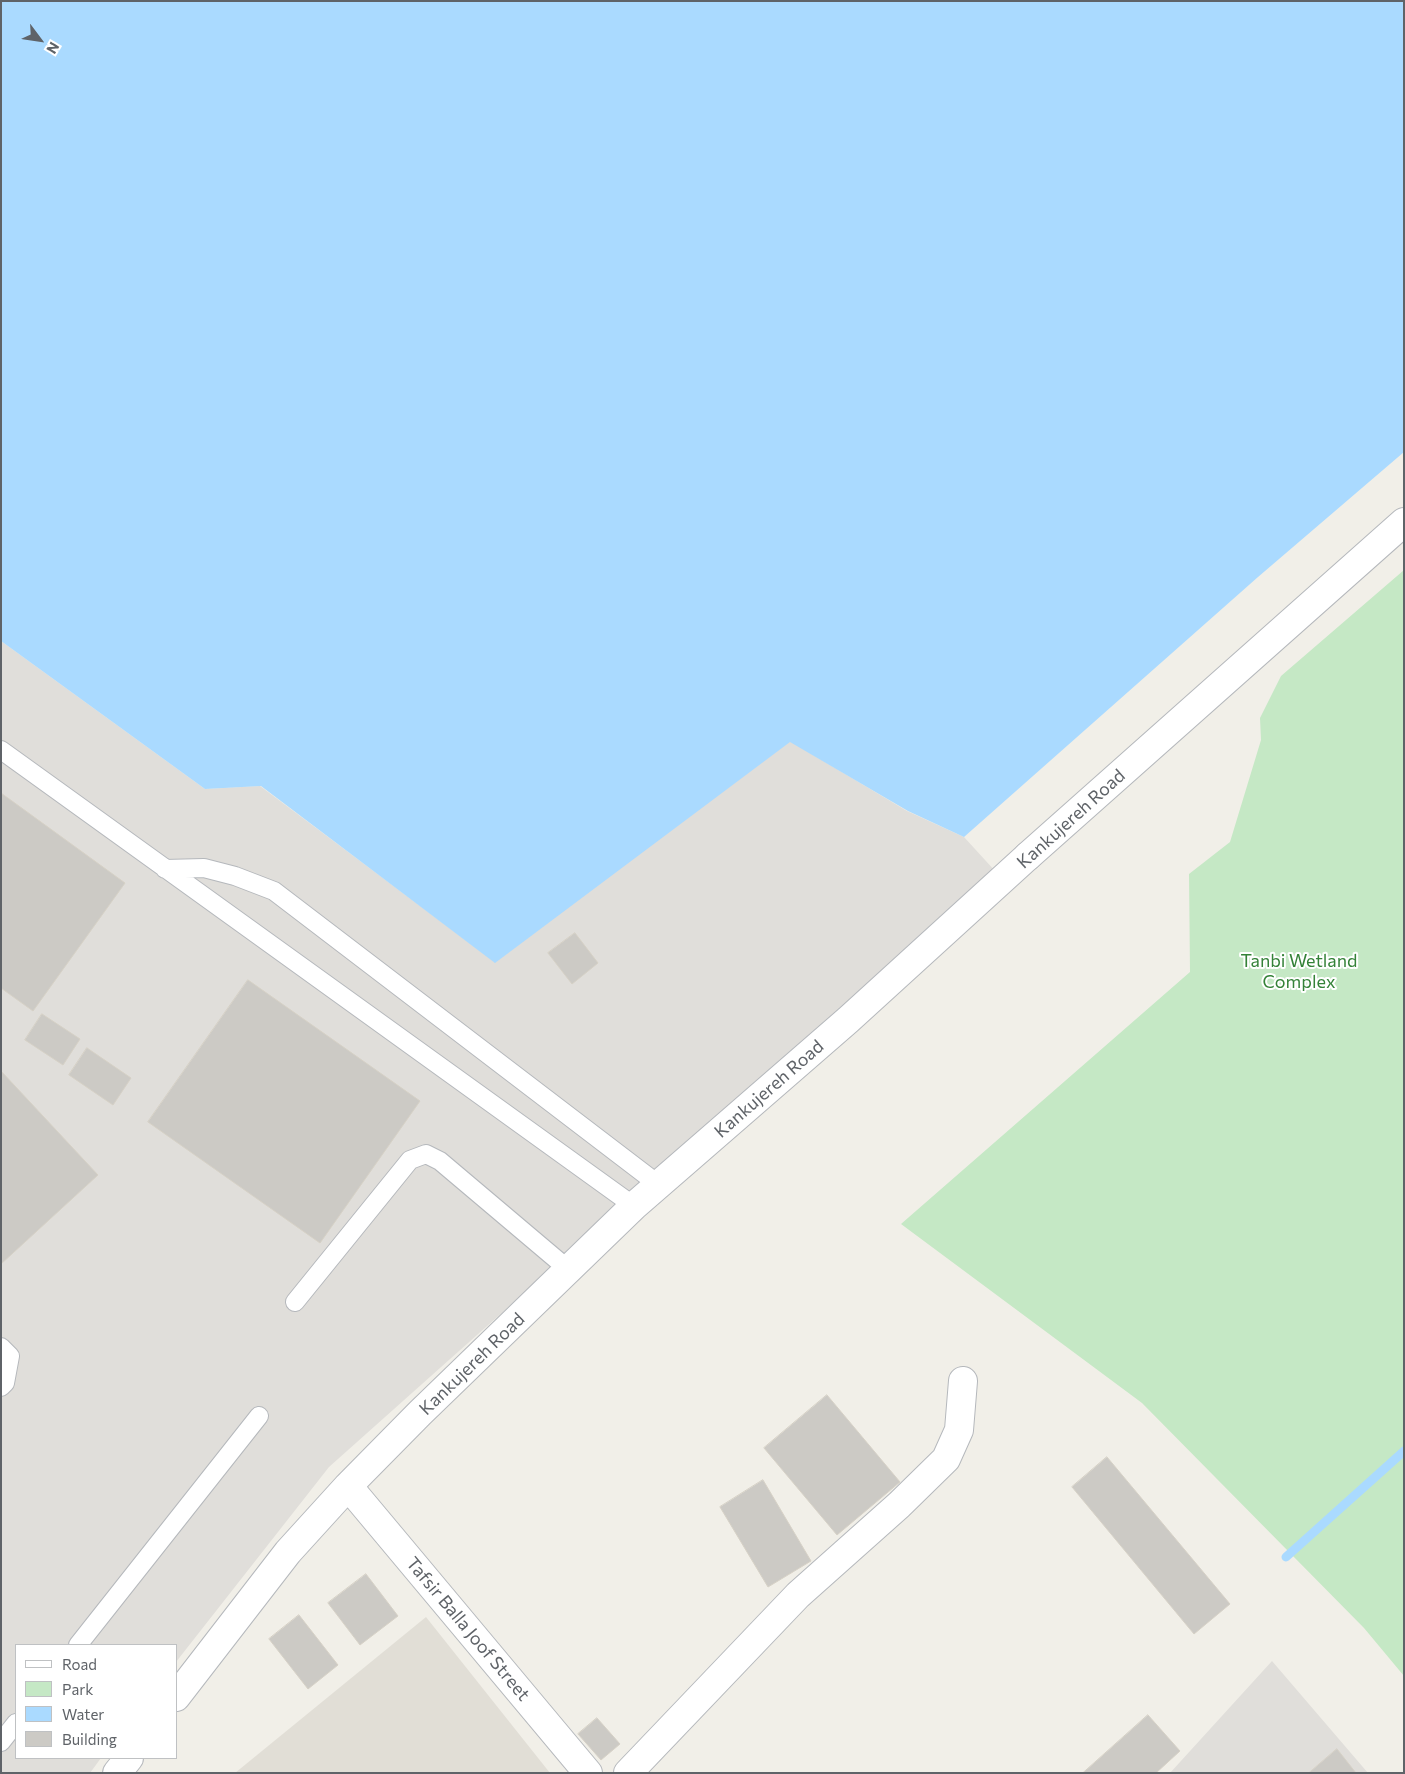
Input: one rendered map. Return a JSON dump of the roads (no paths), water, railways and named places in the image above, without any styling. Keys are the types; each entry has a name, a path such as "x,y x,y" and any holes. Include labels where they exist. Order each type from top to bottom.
{"street":[{"name":"Kankujereh Road","path":"178,1694 288,1552 348,1486 634,1206 848,1020 1028,856 1404,522"},
{"path":"628,1773 798,1595 946,1459 959,1430 963,1381"},
{"name":"Tafsir Balla Joof Street","path":"348,1486 588,1773"},
{"path":"117,1773 128,1759"}],"lane":[{"path":"1,750 634,1206"},
{"path":"165,869 204,868 235,876 274,891 659,1185"},
{"path":"295,1302 410,1160 426,1154 440,1161 569,1270"},
{"path":"1,1346 10,1356 5,1383 1,1388"},
{"path":"79,1644 259,1416"},
{"path":"1,1742 15,1724"}],"water":[{"path":"1,1 1404,1 1404,452 1258,577 964,837 908,811 790,742 495,963 261,786 205,789 1,641"}],"waterway":[{"path":"1286,1557 1404,1451"}],"park label":[{"name":"Tanbi Wetland Complex","path":"1299,971"}]}
